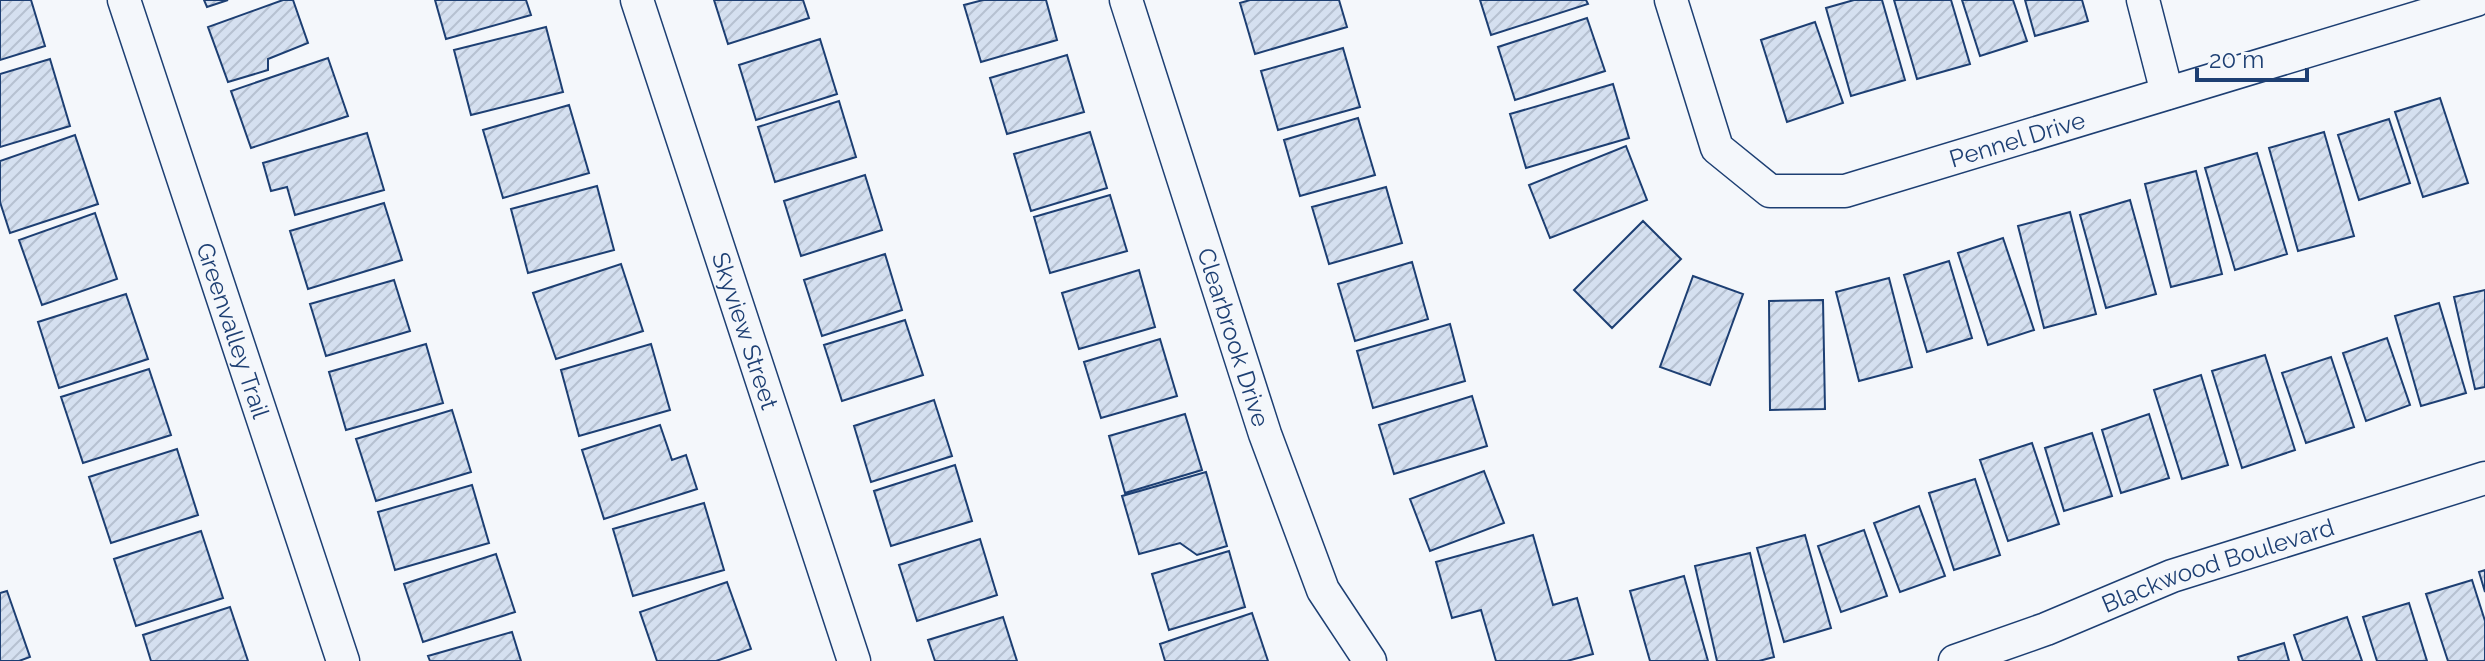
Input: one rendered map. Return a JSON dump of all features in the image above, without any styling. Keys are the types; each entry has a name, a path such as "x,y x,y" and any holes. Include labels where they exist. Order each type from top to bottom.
{"street":[{"name":"Greenvalley Trail","path":"124,0 343,661"},
{"name":"Skyview Street","path":"637,0 854,661"},
{"name":"Clearbrook Drive","path":"1126,0 1265,434 1323,590 1370,661"},
{"name":"Pennel Drive","path":"1671,0 1717,148 1770,191 1845,191 2476,0"},
{"path":"2143,0 2167,93"},
{"name":"Blackwood Boulevard","path":"1955,661 2046,629 2172,576 2485,478"}],"building":[{"path":"0,0 31,0 45,46 0,60"},
{"path":"204,0 228,0 207,7"},
{"path":"283,0 293,0 308,43 268,59 268,70 228,82 208,27"},
{"path":"435,0 526,0 531,15 446,39"},
{"path":"714,0 803,0 809,18 728,44"},
{"path":"983,0 1046,0 1057,40 981,62 964,5"},
{"path":"1250,0 1339,0 1347,27 1255,54 1240,3"},
{"path":"1480,0 1586,0 1588,4 1491,35"},
{"path":"1854,0 1882,0 1905,80 1851,96 1826,8"},
{"path":"1894,0 1951,0 1970,64 1917,79"},
{"path":"1962,0 2013,0 2027,41 1980,56"},
{"path":"2025,0 2082,0 2088,21 2035,36"},
{"path":"1587,18 1605,71 1515,100 1498,47"},
{"path":"1815,22 1843,103 1787,122 1761,40"},
{"path":"546,27 563,92 471,115 454,50"},
{"path":"820,39 837,94 756,120 739,65"},
{"path":"1343,48 1360,107 1278,130 1261,71"},
{"path":"1067,55 1084,112 1007,134 990,78"},
{"path":"328,58 348,116 251,148 231,91"},
{"path":"50,59 70,126 0,147 0,74"},
{"path":"1613,84 1629,138 1526,168 1510,114"},
{"path":"2440,98 2468,183 2423,197 2395,112"},
{"path":"839,101 856,157 775,182 758,127"},
{"path":"569,105 589,173 503,198 483,130"},
{"path":"1358,118 1375,175 1300,196 1284,140"},
{"path":"2389,119 2410,183 2359,200 2338,135"},
{"path":"1090,132 1107,188 1031,211 1014,154"},
{"path":"2324,132 2354,236 2298,251 2269,148"},
{"path":"367,133 384,190 295,215 287,187 271,191 263,163"},
{"path":"75,135 98,204 10,233 0,202 0,161"},
{"path":"1626,146 1647,200 1550,238 1529,185"},
{"path":"2257,153 2287,254 2235,270 2205,168"},
{"path":"2196,171 2222,274 2171,287 2145,184"},
{"path":"865,175 882,230 801,256 784,201"},
{"path":"597,186 614,250 528,273 511,209"},
{"path":"1386,187 1402,243 1329,264 1312,207"},
{"path":"1110,195 1127,251 1050,273 1034,217"},
{"path":"2130,200 2156,294 2106,308 2080,215"},
{"path":"384,203 402,260 308,289 290,231"},
{"path":"2070,212 2096,314 2044,328 2018,226"},
{"path":"95,213 117,279 42,305 19,240"},
{"path":"1643,221 1681,259 1612,328 1574,290"},
{"path":"2003,238 2034,330 1988,345 1958,253"},
{"path":"885,254 902,310 822,336 804,280"},
{"path":"1949,261 1972,338 1927,352 1904,275"},
{"path":"1412,262 1428,319 1355,341 1338,284"},
{"path":"621,264 643,331 556,359 533,293"},
{"path":"1139,270 1155,327 1079,349 1062,293"},
{"path":"1693,276 1743,294 1710,385 1660,367"},
{"path":"1889,278 1912,367 1859,381 1836,292"},
{"path":"394,280 410,331 326,356 310,304"},
{"path":"2485,290 2485,387 2475,389 2454,297"},
{"path":"126,294 148,359 59,388 38,322"},
{"path":"1823,300 1825,409 1770,410 1769,301"},
{"path":"2439,303 2466,393 2421,406 2395,316"},
{"path":"905,320 923,375 842,401 824,345"},
{"path":"1450,324 1465,381 1373,408 1357,351"},
{"path":"2387,338 2410,405 2366,421 2343,353"},
{"path":"1160,339 1177,396 1101,418 1084,362"},
{"path":"426,344 443,403 346,430 329,372"},
{"path":"651,344 670,410 579,436 561,370"},
{"path":"2265,355 2295,450 2242,468 2212,371"},
{"path":"2331,357 2354,427 2306,443 2282,373"},
{"path":"149,369 171,435 83,463 61,397"},
{"path":"2201,375 2228,465 2182,479 2154,390"},
{"path":"1472,396 1487,446 1394,474 1379,425"},
{"path":"934,400 952,456 871,482 854,426"},
{"path":"452,410 471,472 376,501 356,439"},
{"path":"1185,414 1202,470 1125,493 1109,436"},
{"path":"2149,414 2169,478 2121,493 2102,430"},
{"path":"660,425 672,460 686,455 697,489 604,519 582,450"},
{"path":"2092,433 2112,496 2064,511 2045,448"},
{"path":"2032,443 2059,524 2008,541 1980,460"},
{"path":"177,449 198,515 111,543 89,477"},
{"path":"955,465 972,521 891,546 874,491"},
{"path":"1484,471 1504,523 1430,551 1410,499"},
{"path":"1206,472 1227,546 1197,555 1180,543 1139,554 1122,496"},
{"path":"1975,479 2000,555 1954,570 1929,493"},
{"path":"472,485 489,543 395,570 378,512"},
{"path":"704,503 724,570 633,596 613,529"},
{"path":"1919,506 1945,576 1900,592 1874,523"},
{"path":"1864,530 1887,596 1841,612 1818,546"},
{"path":"201,531 223,598 136,626 114,559"},
{"path":"1533,535 1553,605 1577,598 1593,654 1567,661 1496,661 1481,610 1452,618 1436,562"},
{"path":"1805,535 1831,628 1784,642 1757,548"},
{"path":"980,539 997,595 917,621 899,565"},
{"path":"1229,551 1245,607 1169,630 1152,574"},
{"path":"1750,553 1774,657 1759,661 1717,661 1695,566"},
{"path":"496,554 515,612 423,642 404,584"},
{"path":"2485,570 2485,592 2479,572"},
{"path":"1684,576 1708,661 1650,661 1630,591"},
{"path":"2472,580 2485,621 2485,661 2448,661 2426,594"},
{"path":"727,582 751,649 716,661 657,661 640,612"},
{"path":"7,591 30,657 19,661 0,661 0,593"},
{"path":"2409,603 2427,661 2377,661 2363,617"},
{"path":"230,607 248,661 151,661 143,635"},
{"path":"1252,613 1268,661 1165,661 1160,644"},
{"path":"1003,617 1017,661 935,661 928,640"},
{"path":"2347,617 2362,661 2303,661 2294,635"},
{"path":"512,632 521,661 430,661 428,656"},
{"path":"2284,643 2289,661 2239,661 2238,657"}]}
